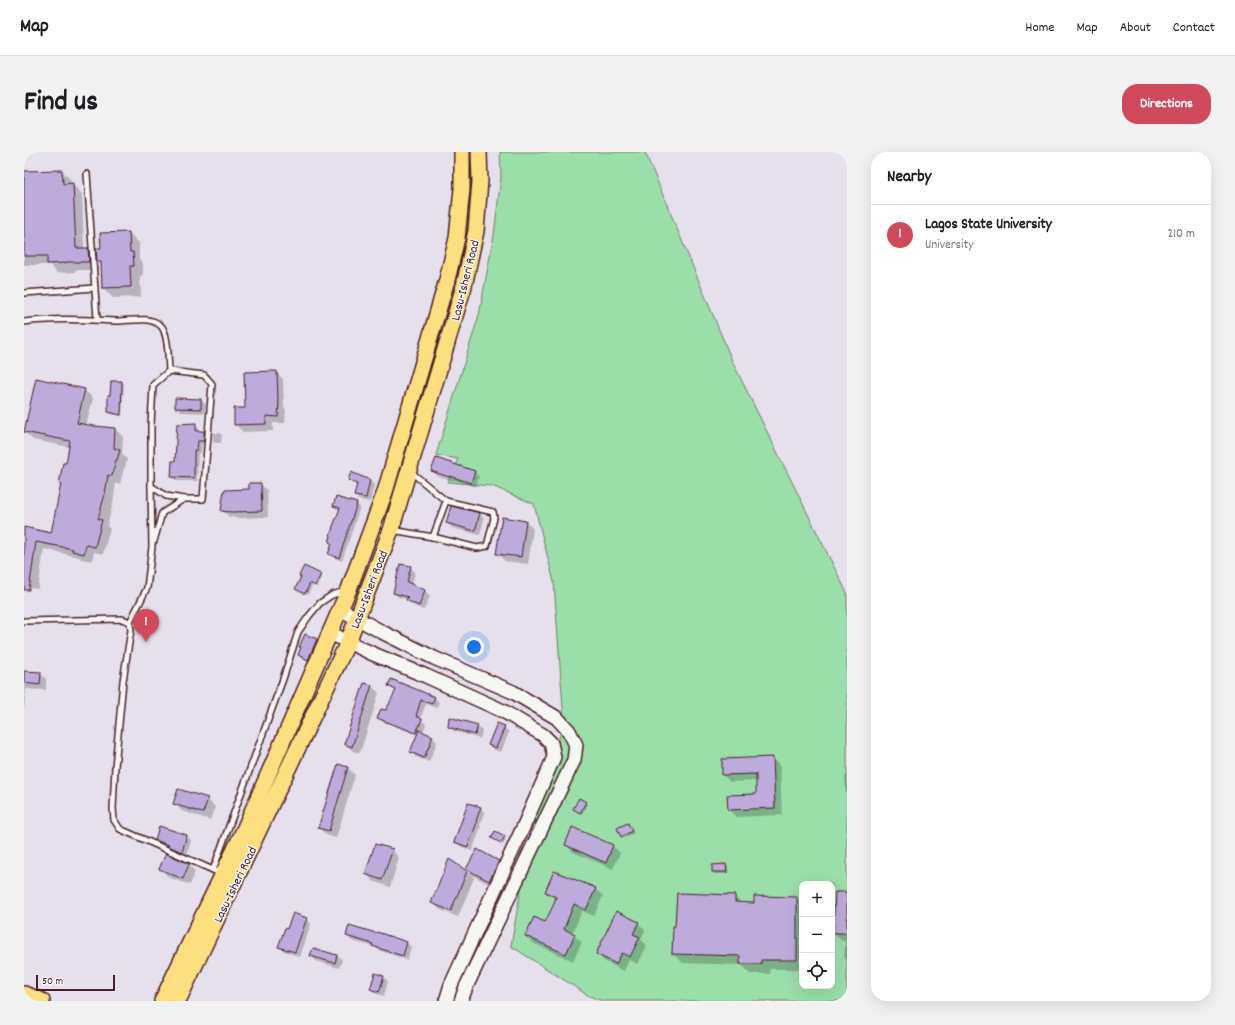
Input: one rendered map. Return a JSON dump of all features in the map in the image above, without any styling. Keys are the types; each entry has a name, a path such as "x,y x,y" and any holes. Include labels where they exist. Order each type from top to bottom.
{"main road":[{"name":"Lasu-Isheri Road","path":"162,1001 218,872 244,830 349,589 385,492 447,280 457,238 462,190 462,152"},
{"name":"Lasu-Isheri Road","path":"178,1001 348,642 391,530 466,278 476,231 480,182 479,152"},
{"path":"340,609 434,658 513,692 557,718 569,731 576,745 574,760 466,987 461,1001"},
{"path":"330,633 371,653 503,711 543,735 551,744 554,757 451,985 446,1001"},
{"path":"24,994 42,1001"}],"lane":[{"path":"87,174 97,320"},
{"path":"24,293 95,288"},
{"path":"24,322 97,320 143,320 154,322 161,325 166,332 169,371"},
{"path":"151,486 166,496 184,499 203,499 212,384 204,375 169,371 153,385 151,425 151,486 152,547 147,588 130,622 131,630 123,681 115,767 113,808 114,820 120,829 218,872 284,679 298,632 320,603 332,595 349,589"},
{"path":"391,530 433,537 477,548 487,546 494,518 492,512 446,501 409,470"},
{"path":"152,547 162,513 184,499"},
{"path":"433,537 446,501"},
{"path":"24,620 122,619 130,622"}],"green space":[{"path":"500,152 645,152 733,363 847,593 847,1001 603,1001 589,996 511,946 532,825 564,722 554,582 534,504 492,486 448,482 458,459 436,455 479,315 494,235 501,177"}],"building":[{"path":"62,170 63,184 73,183 76,248 88,248 89,262 47,264 47,256 24,256 24,171"},
{"path":"129,232 130,252 133,252 134,266 130,266 131,287 102,288 101,262 97,262 96,248 101,248 100,233"},
{"path":"277,371 279,402 278,417 266,416 266,424 234,425 234,408 245,408 244,372"},
{"path":"36,378 85,389 77,423 115,428 114,448 120,450 112,476 108,475 105,494 98,519 102,520 95,547 86,545 84,554 72,551 73,549 36,542 29,590 24,590 24,527 51,533 61,484 59,484 63,463 66,463 70,441 24,432"},
{"path":"111,381 122,381 121,415 108,412 108,395 110,395"},
{"path":"175,398 201,399 201,409 175,408"},
{"path":"196,423 196,431 204,431 204,441 198,441 197,450 194,450 194,478 171,477 172,461 175,461 177,424"},
{"path":"436,458 475,471 471,483 431,471"},
{"path":"351,472 370,480 366,498 354,496 357,484 348,480"},
{"path":"249,483 261,483 262,511 221,511 224,490 249,489"},
{"path":"336,497 357,503 339,558 328,554 332,544 329,542 330,535 340,508 333,506"},
{"path":"451,506 480,513 475,531 446,523"},
{"path":"502,517 526,521 521,557 496,554"},
{"path":"400,564 411,566 407,582 425,590 419,606 406,600 408,597 393,593"},
{"path":"304,566 321,574 315,586 310,583 305,594 295,589 301,577 299,576"},
{"path":"305,634 317,639 308,660 298,655 301,647 299,647"},
{"path":"24,671 41,672 40,685 24,683"},
{"path":"391,679 435,697 432,704 421,700 416,716 422,719 416,733 377,718 381,709 386,710 396,690 388,686"},
{"path":"364,683 372,685 352,747 344,744"},
{"path":"449,717 478,725 475,735 448,727"},
{"path":"497,723 505,726 496,748 488,745"},
{"path":"419,730 433,736 424,758 410,752"},
{"path":"773,757 775,808 728,810 727,795 756,794 756,774 722,775 722,759"},
{"path":"338,764 348,767 329,831 318,828"},
{"path":"178,789 208,798 203,813 173,804"},
{"path":"579,798 586,802 580,813 573,809"},
{"path":"468,803 481,807 468,847 454,842"},
{"path":"628,823 632,831 621,837 617,828"},
{"path":"159,826 187,835 182,852 155,840"},
{"path":"572,827 613,845 606,863 565,845"},
{"path":"495,831 505,836 501,843 491,838"},
{"path":"375,844 393,849 382,880 365,874"},
{"path":"477,849 499,861 489,881 466,869"},
{"path":"166,853 189,864 183,879 159,869"},
{"path":"449,859 467,871 451,911 431,903"},
{"path":"726,864 727,872 712,872 712,865"},
{"path":"554,871 596,888 586,910 574,904 564,929 575,934 566,954 525,936 534,917 545,922 553,906 556,897 545,892"},
{"path":"835,892 847,892 847,933 835,933"},
{"path":"677,893 735,895 735,902 754,903 754,896 797,897 797,960 761,960 761,964 740,964 740,956 672,954 673,926 675,926"},
{"path":"616,911 639,922 633,934 640,937 630,957 622,953 616,964 596,954"},
{"path":"293,913 307,918 295,952 278,947 285,928 287,929"},
{"path":"349,925 407,942 403,956 372,946 373,944 346,936"},
{"path":"313,948 337,955 335,963 310,956"},
{"path":"375,973 384,976 379,992 370,989"}],"place":[{"name":"Lagos State University","path":"146,642"}]}
